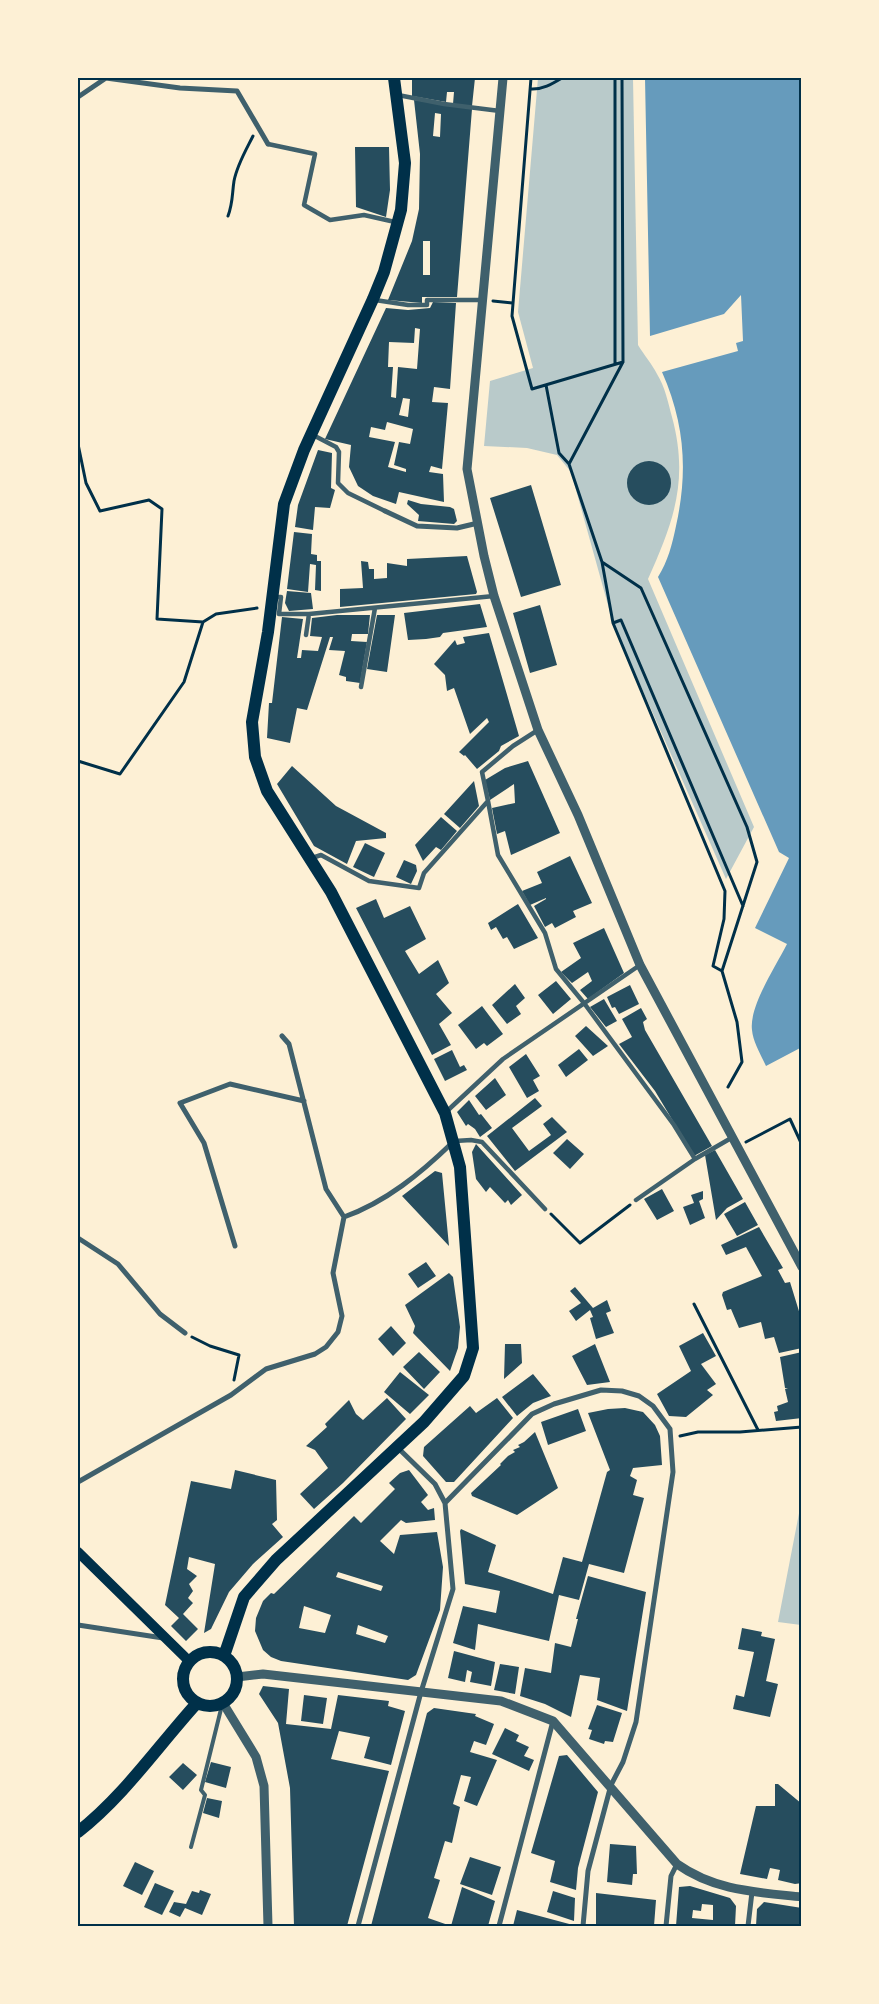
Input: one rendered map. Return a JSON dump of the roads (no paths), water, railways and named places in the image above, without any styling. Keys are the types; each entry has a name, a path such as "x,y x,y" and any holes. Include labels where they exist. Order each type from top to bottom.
{"main road":[{"path":"224,1656 244,1597 276,1560 424,1422 464,1376 473,1348 460,1167 445,1113 331,892 267,791 255,757 252,722 268,632 284,504 312,435 373,300 384,272 401,210 404,163 394,78"},
{"path":"78,1552 189,1662"},
{"path":"209,1652 224,1656 235,1668 237,1677 234,1692 223,1703 206,1706 197,1703 186,1692 183,1684 185,1668 189,1662 202,1653 209,1652"},
{"path":"78,1832 143,1768 197,1703"}],"street":[{"path":"78,97 107,78 180,88 237,91 268,144 315,154 304,205 330,220 364,215 398,223"},
{"path":"503,78 467,469 494,596 538,730 578,815 640,965 802,1267"},
{"path":"397,95 444,104 500,111"},
{"path":"373,300 408,305 427,305 427,300 484,300"},
{"path":"312,435 336,447 339,452 338,483 348,493 417,526 457,528 478,523"},
{"path":"271,596 281,597 279,614 309,614 494,596"},
{"path":"361,687 375,608"},
{"path":"306,635 309,614"},
{"path":"538,730 513,746 482,772 498,855 545,934 556,969 584,1003 674,1125 695,1159"},
{"path":"311,858 321,855 369,881 420,888 424,872 488,801"},
{"path":"445,1113 504,1059 640,965"},
{"path":"78,1482 231,1396 266,1369 316,1354 334,1338 342,1316 333,1273 344,1217 326,1190 289,1044 282,1036"},
{"path":"235,1246 204,1144 180,1103 230,1084 304,1101"},
{"path":"636,1200 695,1159 732,1137"},
{"path":"344,1217 366,1209 389,1196 453,1142 470,1140 482,1142 545,1209"},
{"path":"78,1238 118,1264 160,1314 185,1333"},
{"path":"445,1504 532,1414 582,1394 601,1390 640,1396 653,1406 666,1421 671,1437 673,1472 636,1722 623,1762 611,1785 588,1871 583,1926"},
{"path":"358,1926 422,1692 453,1589 445,1504 435,1484 397,1447"},
{"path":"78,1625 166,1638"},
{"path":"237,1677 263,1674 501,1701 553,1721 611,1785 677,1864 695,1876 718,1885 752,1892 802,1897"},
{"path":"223,1703 256,1757 264,1786 268,1926"},
{"path":"499,1926 553,1721"},
{"path":"666,1926 671,1876 677,1864"},
{"path":"748,1926 752,1892"}],"lane":[{"path":"191,1847 205,1795 201,1790 223,1703"}],"water":[{"path":"645,78 801,78 802,1047 766,1066 754,1039 752,1020 759,998 787,944 755,928 789,858 779,852 658,577 667,559 674,533 680,506 683,467 680,429 676,410 662,372 738,351 736,343 743,341 741,295 724,314 650,336"}]}
